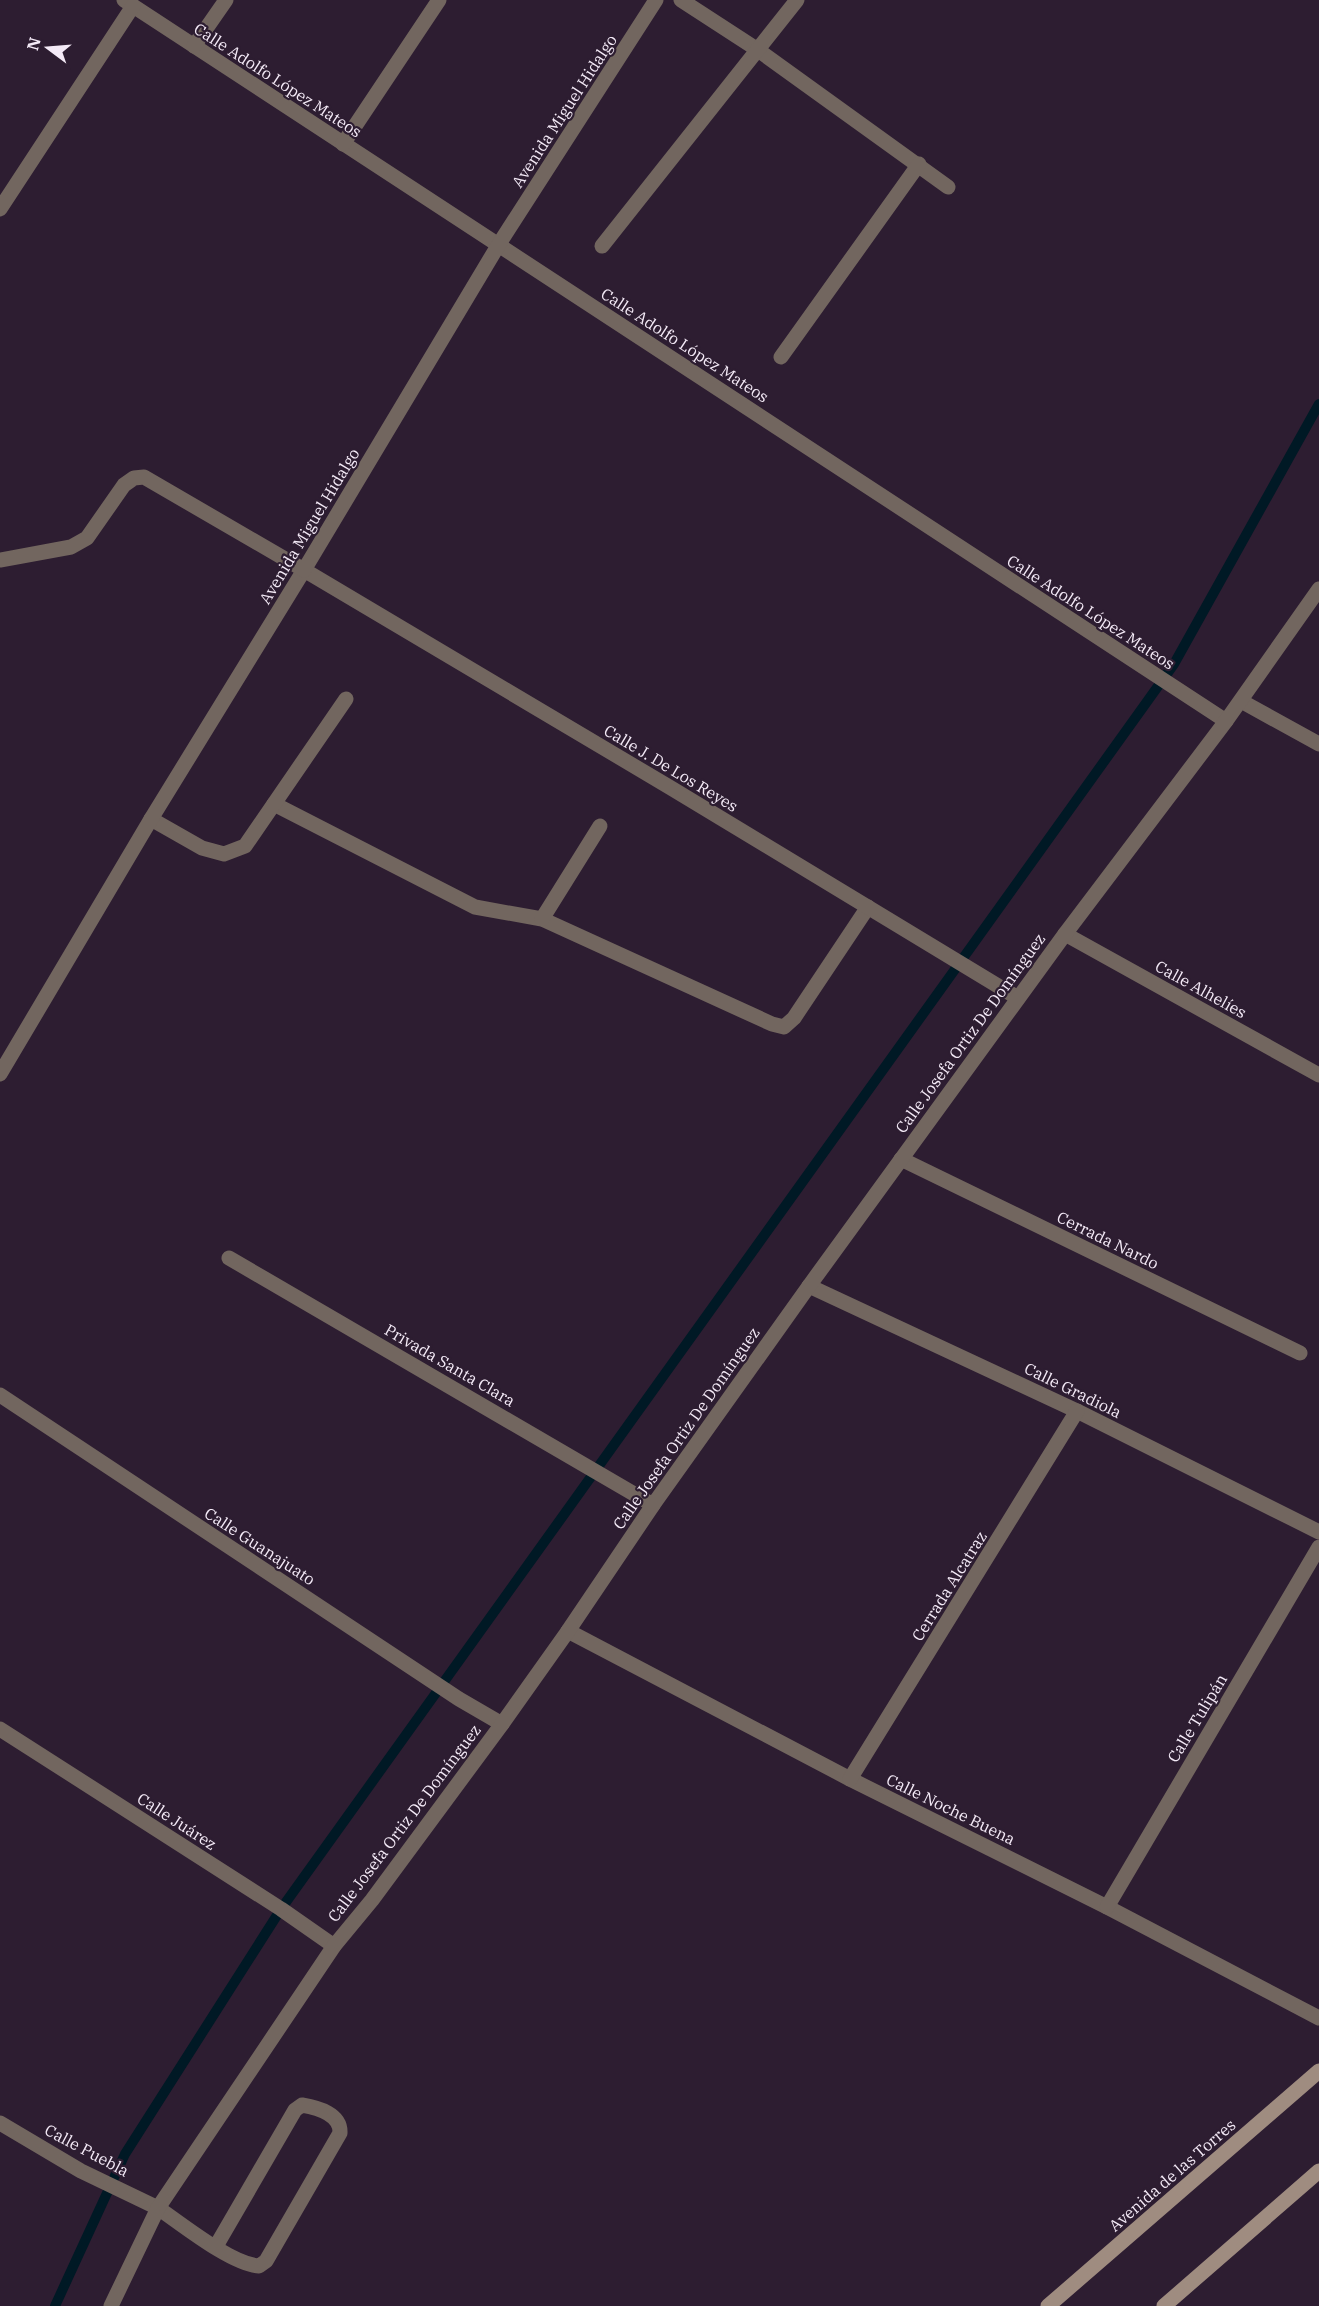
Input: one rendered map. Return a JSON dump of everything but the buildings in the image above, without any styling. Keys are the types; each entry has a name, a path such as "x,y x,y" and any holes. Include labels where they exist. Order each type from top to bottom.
{"main road":[{"name":"Avenida de las Torres","path":"1048,2306 1319,2071"},
{"path":"1164,2306 1319,2171"}],"street":[{"path":"194,46 226,0"},
{"path":"343,144 439,0"},
{"name":"Avenida Miguel Hidalgo","path":"0,1074 151,819 304,570 499,244 656,0"},
{"path":"681,0 758,50 948,187"},
{"path":"602,246 797,0"},
{"path":"0,209 128,3"},
{"name":"Calle Adolfo López Mateos","path":"128,3 1226,722"},
{"path":"781,357 919,164"},
{"name":"Calle J. De Los Reyes","path":"0,560 71,547 79,543 87,538 124,485 134,478 144,477 304,570 1018,998"},
{"name":"Calle Josefa Ortiz De Domínguez","path":"111,2306 159,2208 334,1946 372,1900 502,1724 653,1505 809,1286 1065,934 1226,722 1319,589"},
{"path":"151,819 202,848 224,854 245,846 346,699"},
{"path":"1241,701 1319,744"},
{"path":"274,804 475,908 542,919 762,1020 784,1026 794,1018 868,907"},
{"path":"542,919 600,826"},
{"name":"Calle Alhelíes","path":"1065,934 1319,1075"},
{"name":"Cerrada Nardo","path":"901,1159 1300,1353"},
{"name":"Privada Santa Clara","path":"229,1258 653,1505"},
{"name":"Calle Gradiola","path":"809,1286 1077,1412 1319,1532"},
{"name":"Calle Guanajuato","path":"0,1395 459,1699 502,1724"},
{"name":"Cerrada Alcatraz","path":"850,1779 1077,1412"},
{"name":"Calle Tulipán","path":"1107,1907 1319,1547"},
{"name":"Calle Noche Buena","path":"568,1631 850,1779 1107,1907 1319,2018"},
{"name":"Calle Juárez","path":"0,1729 281,1909 334,1946"},
{"name":"Calle Puebla","path":"0,2123 81,2171 159,2208 217,2248 250,2265 259,2266 266,2261 339,2133 340,2125 335,2117 302,2105 295,2110 217,2248"}],"waterway":[{"path":"55,2306 125,2154 281,1909 1174,664 1319,404"}]}
